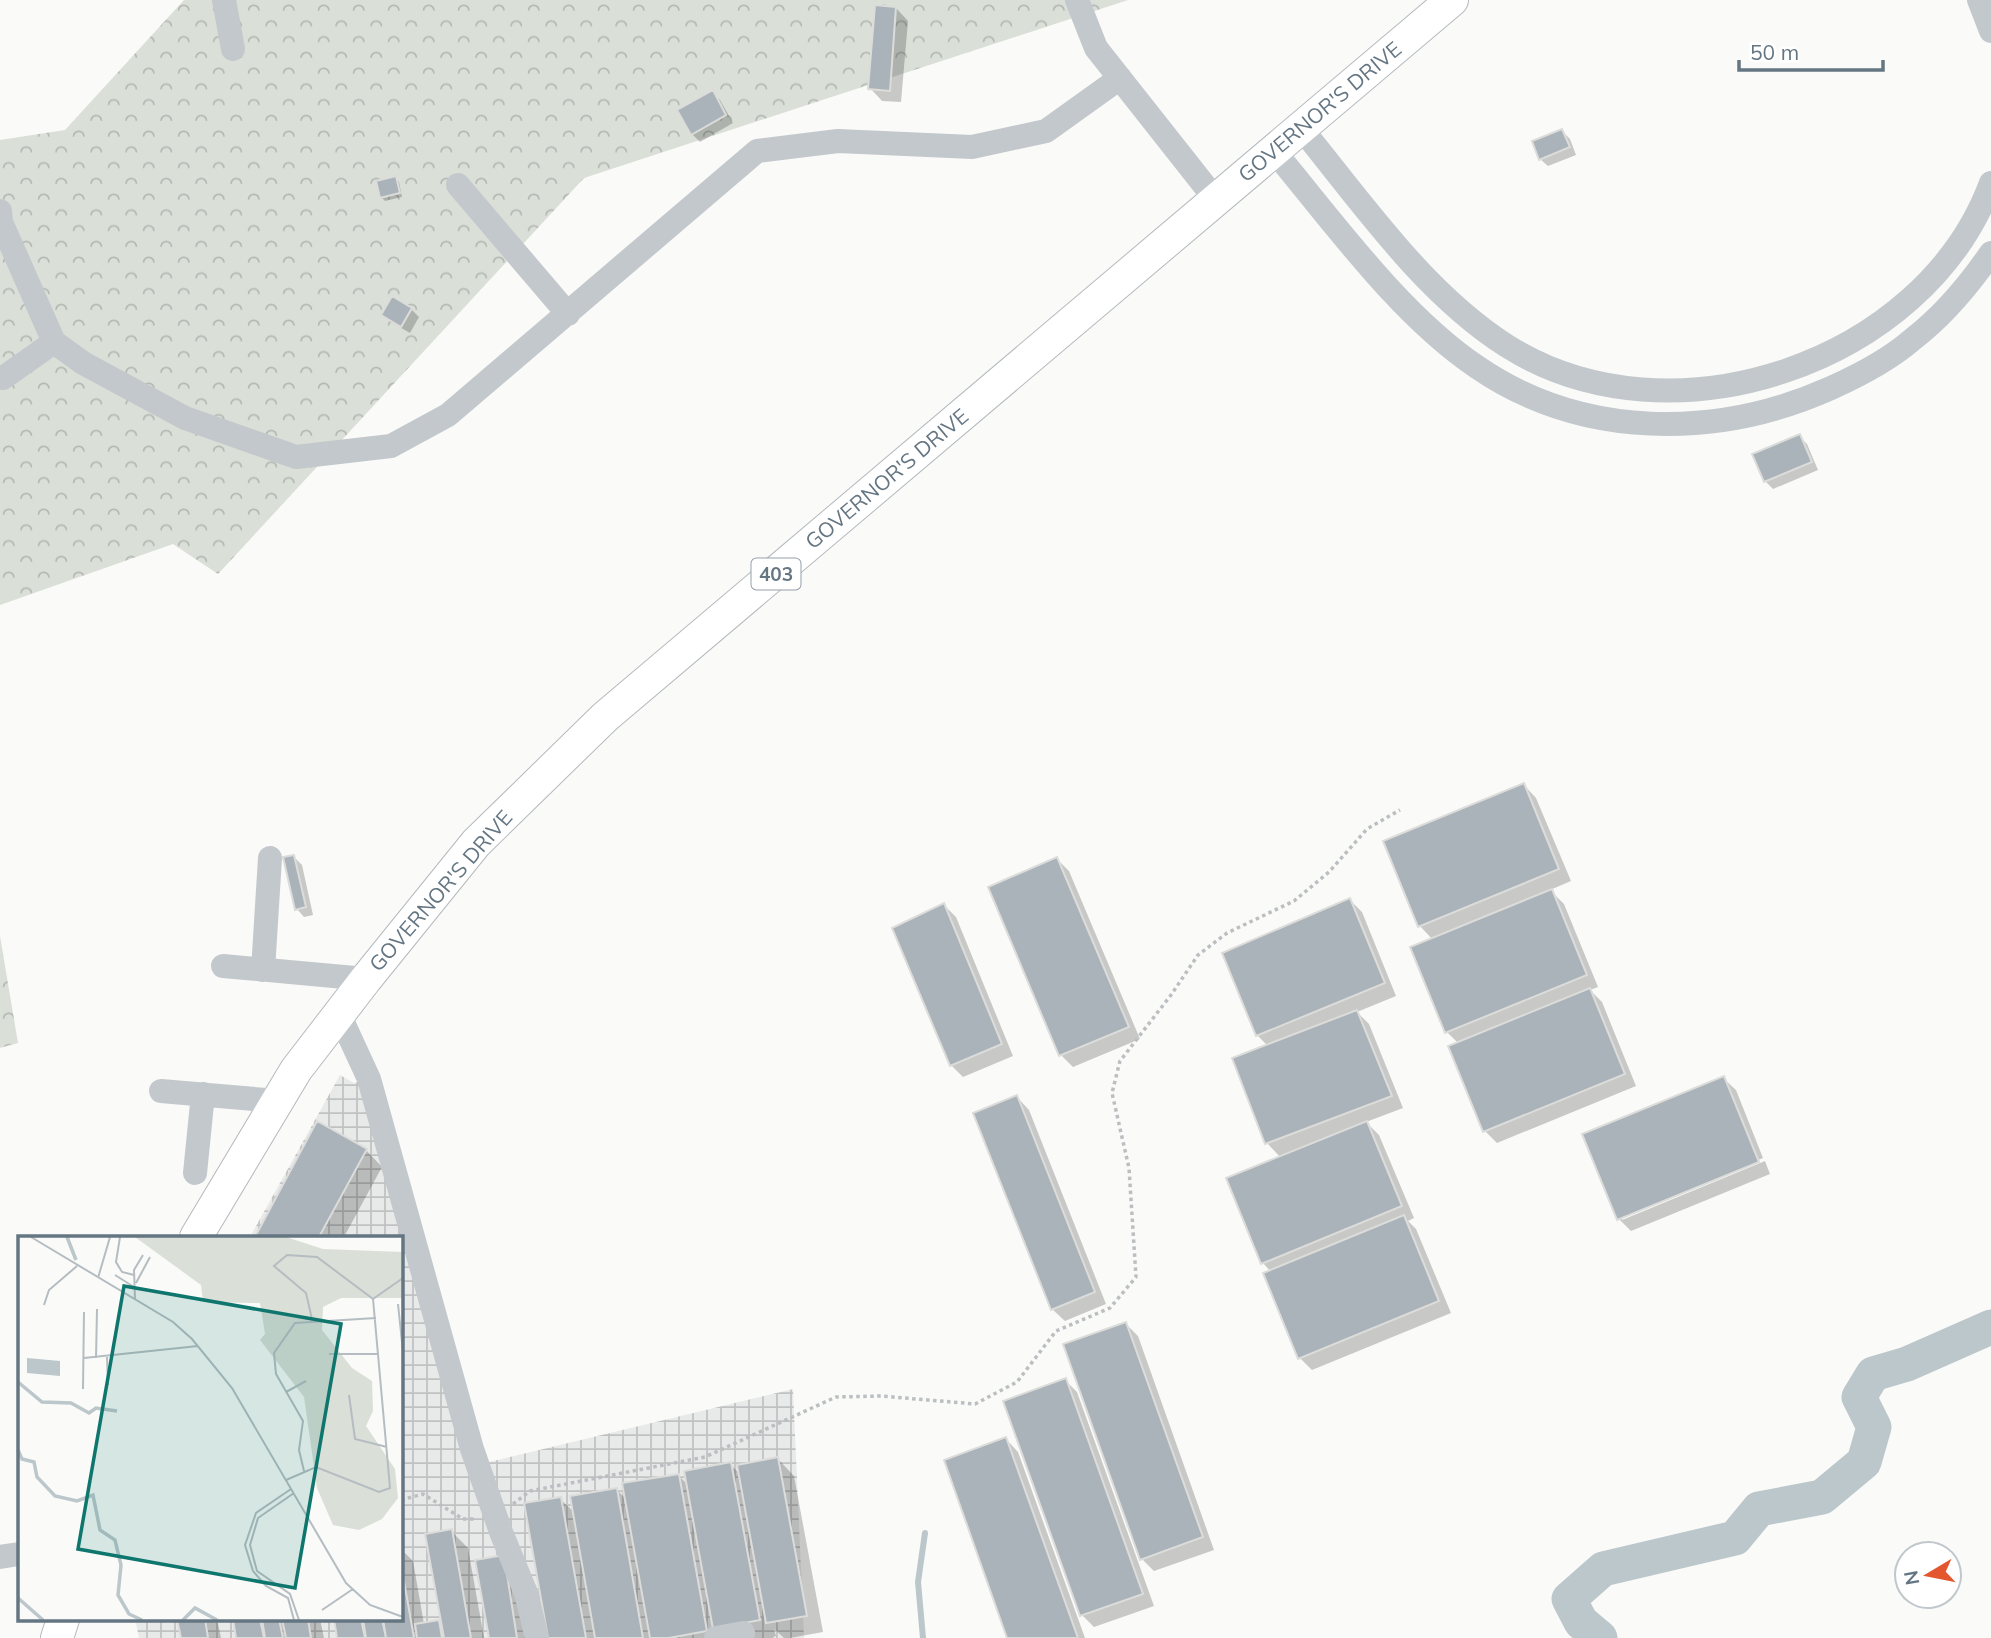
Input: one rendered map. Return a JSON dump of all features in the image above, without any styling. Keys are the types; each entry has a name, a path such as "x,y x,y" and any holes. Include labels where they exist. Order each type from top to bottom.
{"main road":[{"name":"GOVERNOR'S DRIVE","path":"197,1236 296,1070 477,843 605,717 1452,0"},
{"path":"57,1638 63,1620"}],"street":[{"path":"224,0 233,50"},
{"path":"1077,0 1096,48 1216,200"},
{"path":"1979,0 1991,31"},
{"path":"0,218 54,342 83,363 185,418 296,457 391,446 448,415 757,151 838,141 972,147 1046,131 1120,78"},
{"path":"1301,128 1411,262 1449,301 1486,332 1548,368 1595,382 1647,390 1696,389 1763,378 1810,363 1866,334 1884,321 1942,266 1975,219 1991,183"},
{"path":"1274,151 1376,273 1415,315 1465,359 1530,398 1575,413 1625,423 1687,425 1740,418 1797,402 1837,386 1890,357 1913,340 1955,299 1991,253"},
{"path":"458,185 568,314"},
{"path":"3,378 54,342"},
{"path":"263,970 270,858"},
{"path":"223,966 366,979"},
{"path":"339,1014 369,1079 472,1449 526,1593 537,1638"},
{"path":"161,1091 278,1101"},
{"path":"195,1173 203,1094"},
{"path":"0,1557 18,1554"},
{"path":"716,1638 743,1633"}],"path":[{"path":"402,1500 423,1494 463,1519 496,1518 530,1492 705,1457 836,1397 881,1396 975,1404 1017,1382 1056,1331 1110,1308 1136,1276 1129,1168 1112,1093 1119,1061 1171,995 1198,955 1227,933 1294,901 1329,872 1367,829 1400,810"}],"shaded area":[{"path":"340,1075 354,1083 380,1075 485,1463 793,1389 804,1638 139,1638 135,1620 402,1620 402,1236 251,1236"}],"green space":[{"path":"184,0 1128,0 584,178 218,574 173,544 0,605 0,140 65,130"},
{"path":"0,936 18,1043 0,1048"}],"building":[{"path":"875,5 896,7 890,91 868,89"},
{"path":"713,90 726,115 691,135 677,110"},
{"path":"1562,129 1570,147 1539,160 1532,141"},
{"path":"396,176 400,193 380,198 376,181"},
{"path":"392,296 412,308 401,327 381,315"},
{"path":"1800,434 1812,462 1764,482 1752,454"},
{"path":"1524,783 1559,869 1418,927 1383,841"},
{"path":"294,855 306,907 295,910 283,857"},
{"path":"1057,857 1129,1027 1059,1056 988,887"},
{"path":"1552,889 1587,975 1445,1033 1410,947"},
{"path":"1350,898 1385,983 1256,1036 1222,953"},
{"path":"944,903 1002,1044 950,1066 892,928"},
{"path":"1590,988 1625,1074 1483,1132 1448,1046"},
{"path":"1357,1010 1392,1096 1265,1144 1232,1058"},
{"path":"1724,1076 1759,1162 1617,1220 1582,1134"},
{"path":"1017,1095 1095,1292 1051,1310 973,1113"},
{"path":"317,1121 367,1149 320,1236 256,1236"},
{"path":"1367,1121 1402,1206 1261,1264 1226,1178"},
{"path":"1404,1215 1439,1301 1298,1359 1263,1273"},
{"path":"1126,1322 1203,1537 1140,1560 1063,1344"},
{"path":"1066,1378 1143,1594 1080,1616 1003,1401"},
{"path":"1006,1437 1078,1638 1007,1638 944,1460"},
{"path":"778,1457 807,1616 766,1623 737,1465"},
{"path":"731,1462 760,1620 713,1629 684,1471"},
{"path":"679,1474 707,1631 669,1638 650,1638 622,1483"},
{"path":"617,1488 643,1638 595,1638 570,1496"},
{"path":"561,1497 586,1638 548,1638 524,1503"},
{"path":"452,1529 471,1638 444,1638 425,1534"},
{"path":"504,1555 517,1638 489,1638 475,1560"},
{"path":"402,1570 414,1638 386,1638 383,1620 402,1620"},
{"path":"177,1620 205,1620 208,1638 181,1638"},
{"path":"233,1620 260,1620 264,1638 236,1638"},
{"path":"262,1620 279,1620 283,1638 265,1638"},
{"path":"282,1620 308,1620 311,1638 286,1638"},
{"path":"334,1620 361,1620 365,1638 337,1638"},
{"path":"363,1620 382,1620 386,1638 366,1638"},
{"path":"439,1620 442,1638 417,1638 415,1624"}],"waterway":[{"path":"1600,1638 1581,1622 1569,1599 1603,1569 1735,1538 1759,1509 1822,1497 1864,1462 1874,1427 1859,1397 1873,1374 1907,1364 1991,1327"},
{"path":"923,1638 918,1582 925,1533"}]}
